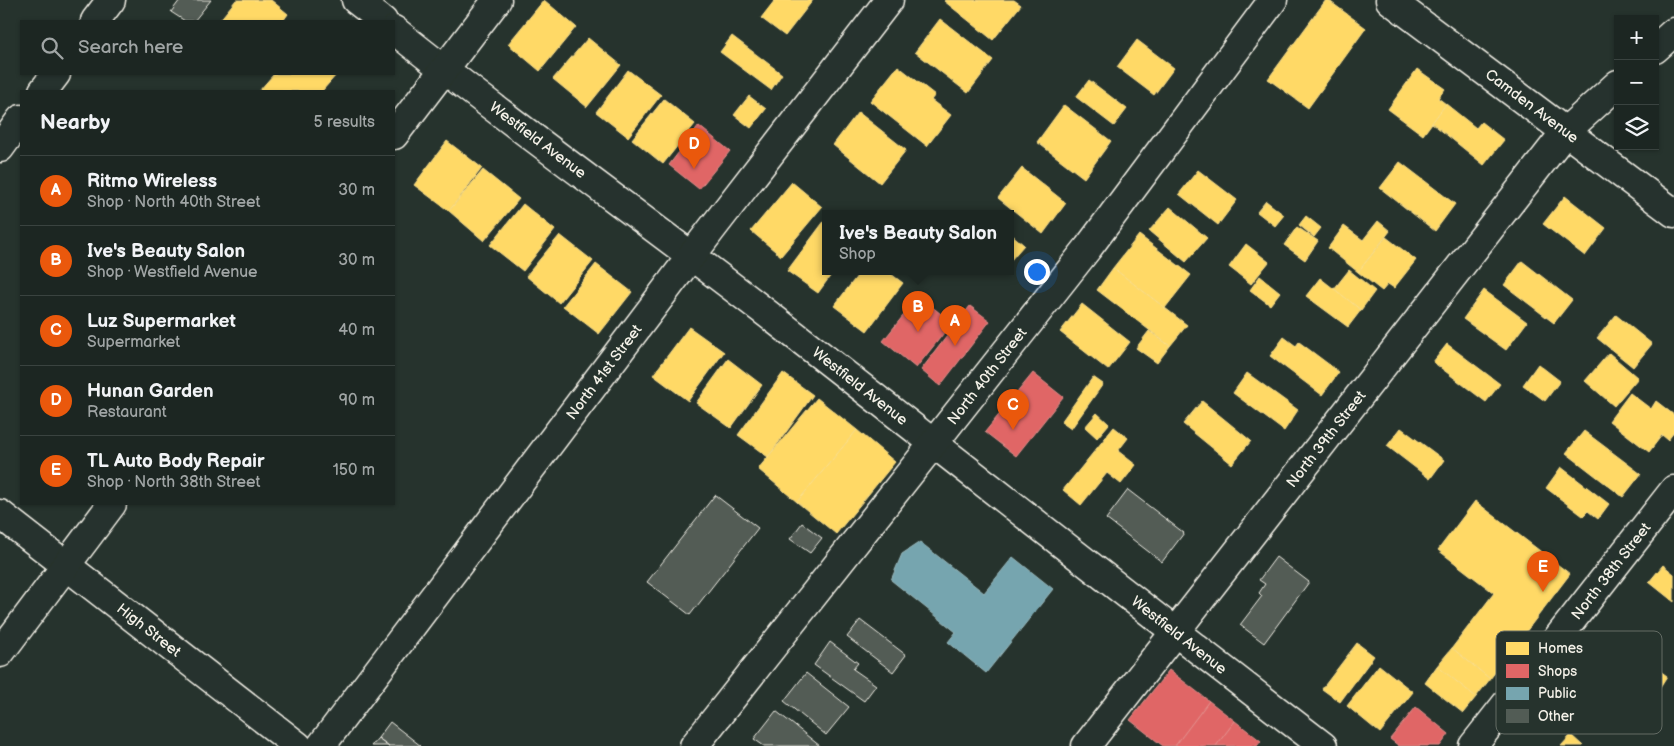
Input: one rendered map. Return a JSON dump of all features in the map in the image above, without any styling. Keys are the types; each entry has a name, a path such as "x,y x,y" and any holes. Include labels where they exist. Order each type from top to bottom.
{"street":[{"path":"97,20 112,0"},
{"path":"356,0 382,20"},
{"path":"395,133 497,0"},
{"name":"North 41st Street","path":"321,746 692,256 889,0"},
{"name":"North 40th Street","path":"694,746 1088,248 1273,0"},
{"name":"Camden Avenue","path":"1390,0 1674,213"},
{"name":"Westfield Avenue","path":"395,31 443,70 692,256 1175,633 1323,746"},
{"path":"1659,45 1674,32"},
{"path":"44,90 55,75"},
{"name":"North 39th Street","path":"1086,746 1566,131 1614,88"},
{"path":"0,148 20,121"},
{"name":"North 38th Street","path":"1564,631 1674,490"},
{"path":"0,652 111,505"},
{"name":"High Street","path":"0,514 298,746"},
{"name":"North 38th Street","path":"1474,746 1496,718"}],"building: Homes":[{"path":"236,0 271,0 288,14 284,20 220,20"},
{"path":"544,0 576,27 540,71 508,44"},
{"path":"775,0 813,0 785,36 761,18"},
{"path":"945,0 1014,0 1021,5 993,40"},
{"path":"1326,0 1366,28 1308,108 1268,79"},
{"path":"940,19 993,60 968,93 915,52"},
{"path":"732,36 782,74 771,90 720,52"},
{"path":"588,38 621,65 587,107 553,79"},
{"path":"1137,40 1174,68 1154,95 1117,67"},
{"path":"898,66 935,95 931,100 951,115 927,146 870,101"},
{"path":"1417,69 1445,89 1438,98 1446,104 1423,135 1388,109"},
{"path":"628,70 661,95 628,137 596,112"},
{"path":"273,75 336,75 323,90 260,90"},
{"path":"1089,80 1127,109 1114,126 1076,97"},
{"path":"749,96 766,109 751,128 734,115"},
{"path":"664,99 695,124 663,164 632,139"},
{"path":"1446,104 1476,128 1481,122 1504,140 1484,165 1432,123"},
{"path":"1064,105 1111,141 1084,178 1037,142"},
{"path":"858,112 906,150 880,183 833,145"},
{"path":"447,141 482,168 449,211 414,185"},
{"path":"1400,162 1455,204 1435,231 1380,188"},
{"path":"1022,168 1066,203 1043,234 998,198"},
{"path":"483,170 519,199 484,241 449,211"},
{"path":"1198,170 1237,200 1218,225 1179,194"},
{"path":"792,182 822,207 781,256 751,231"},
{"path":"1565,196 1606,228 1585,256 1543,224"},
{"path":"1266,201 1284,215 1275,226 1257,212"},
{"path":"523,204 555,230 523,271 490,245"},
{"path":"1170,207 1207,238 1186,262 1149,231"},
{"path":"1306,216 1321,228 1314,237 1299,225"},
{"path":"1378,221 1390,231 1358,272 1328,248 1344,226 1363,240"},
{"path":"822,224 822,275 831,275 818,293 787,271"},
{"path":"1297,227 1318,241 1305,260 1284,245"},
{"path":"560,235 593,261 559,303 526,276"},
{"path":"1139,235 1191,275 1165,308 1113,268"},
{"path":"1014,236 1024,245 1014,256"},
{"path":"1386,237 1416,260 1394,288 1388,284 1382,291 1358,272"},
{"path":"1246,244 1269,262 1251,284 1229,267"},
{"path":"1522,261 1572,300 1554,323 1504,285"},
{"path":"596,264 632,292 599,334 563,306"},
{"path":"1113,268 1187,325 1170,346 1097,290"},
{"path":"1349,270 1375,291 1361,310 1334,289"},
{"path":"858,275 892,275 903,283 867,331 834,306"},
{"path":"1260,276 1280,292 1270,305 1250,290"},
{"path":"1320,278 1361,310 1348,327 1306,296"},
{"path":"1484,290 1527,322 1506,350 1463,319"},
{"path":"1082,304 1130,342 1108,370 1060,332"},
{"path":"1616,315 1652,344 1633,367 1597,338"},
{"path":"689,327 724,352 688,401 653,375"},
{"path":"1149,331 1170,346 1157,363 1136,348"},
{"path":"1284,337 1296,346 1299,342 1339,372 1322,395 1270,356"},
{"path":"1447,344 1500,384 1486,402 1433,362"},
{"path":"1609,353 1638,378 1614,406 1585,381"},
{"path":"728,359 762,385 731,428 696,403"},
{"path":"1538,364 1560,381 1545,401 1523,385"},
{"path":"783,373 813,395 768,457 738,435"},
{"path":"1247,373 1298,410 1284,431 1233,393"},
{"path":"1093,377 1103,384 1071,429 1061,422"},
{"path":"1630,393 1651,409 1656,401 1674,415 1674,432 1668,440 1662,435 1649,452 1609,421"},
{"path":"817,398 857,430 797,502 758,469"},
{"path":"1202,401 1251,441 1232,464 1183,424"},
{"path":"1097,413 1109,424 1097,438 1085,427"},
{"path":"1114,427 1128,438 1118,451 1136,465 1121,484 1107,473 1081,505 1063,490"},
{"path":"1401,428 1444,460 1430,479 1387,446"},
{"path":"857,430 895,462 836,534 797,502"},
{"path":"1584,431 1641,474 1623,497 1566,453"},
{"path":"1561,467 1609,504 1598,519 1588,511 1583,516 1546,488"},
{"path":"1475,501 1570,574 1527,631 1496,631 1496,671 1490,679 1452,648 1494,593 1438,550"},
{"path":"1663,565 1674,574 1674,602 1649,582"},
{"path":"1357,643 1374,656 1340,702 1322,689"},
{"path":"1452,648 1490,679 1476,697 1437,666"},
{"path":"1379,665 1413,692 1380,733 1347,706"},
{"path":"1437,666 1476,697 1463,713 1425,683"},
{"path":"1662,672 1667,676 1662,684"},
{"path":"1571,735 1583,746 1561,746"}],"building: Shops":[{"path":"699,126 730,151 699,189 669,165"},
{"path":"919,296 952,323 916,368 883,341"},
{"path":"970,306 990,321 940,386 921,370"},
{"path":"1033,373 1063,397 1016,456 985,432"},
{"path":"1169,670 1209,701 1175,746 1163,746 1130,720"},
{"path":"1209,701 1235,721 1216,746 1175,746"},
{"path":"1416,707 1449,734 1440,746 1399,746 1390,739"},
{"path":"1235,721 1261,741 1257,746 1216,746"}],"building: Public":[{"path":"920,542 984,593 1013,557 1053,589 986,673 948,642 956,632 891,580 902,554"}],"building: Other":[{"path":"180,0 211,0 195,20 183,20 171,12"},
{"path":"1128,490 1184,533 1162,562 1106,519"},
{"path":"715,495 758,528 690,615 647,582"},
{"path":"802,523 822,538 810,553 790,539"},
{"path":"1276,557 1309,582 1264,643 1240,625 1262,596 1259,593 1265,584 1259,580"},
{"path":"860,620 906,655 893,672 847,637"},
{"path":"830,642 858,663 853,669 876,685 864,701 814,665"},
{"path":"806,673 849,707 826,735 784,701"},
{"path":"776,711 820,746 764,746 754,739"},
{"path":"390,722 421,746 389,746 378,738"},
{"path":"378,738 389,746 371,746"}],"place":[{"name":"Hunan Garden","path":"694,169"},
{"name":"Ive's Beauty Salon","path":"918,332"},
{"name":"Ritmo Wireless","path":"955,346"},
{"name":"Luz Supermarket","path":"1013,430"},
{"name":"TL Auto Body Repair","path":"1543,592"}]}
